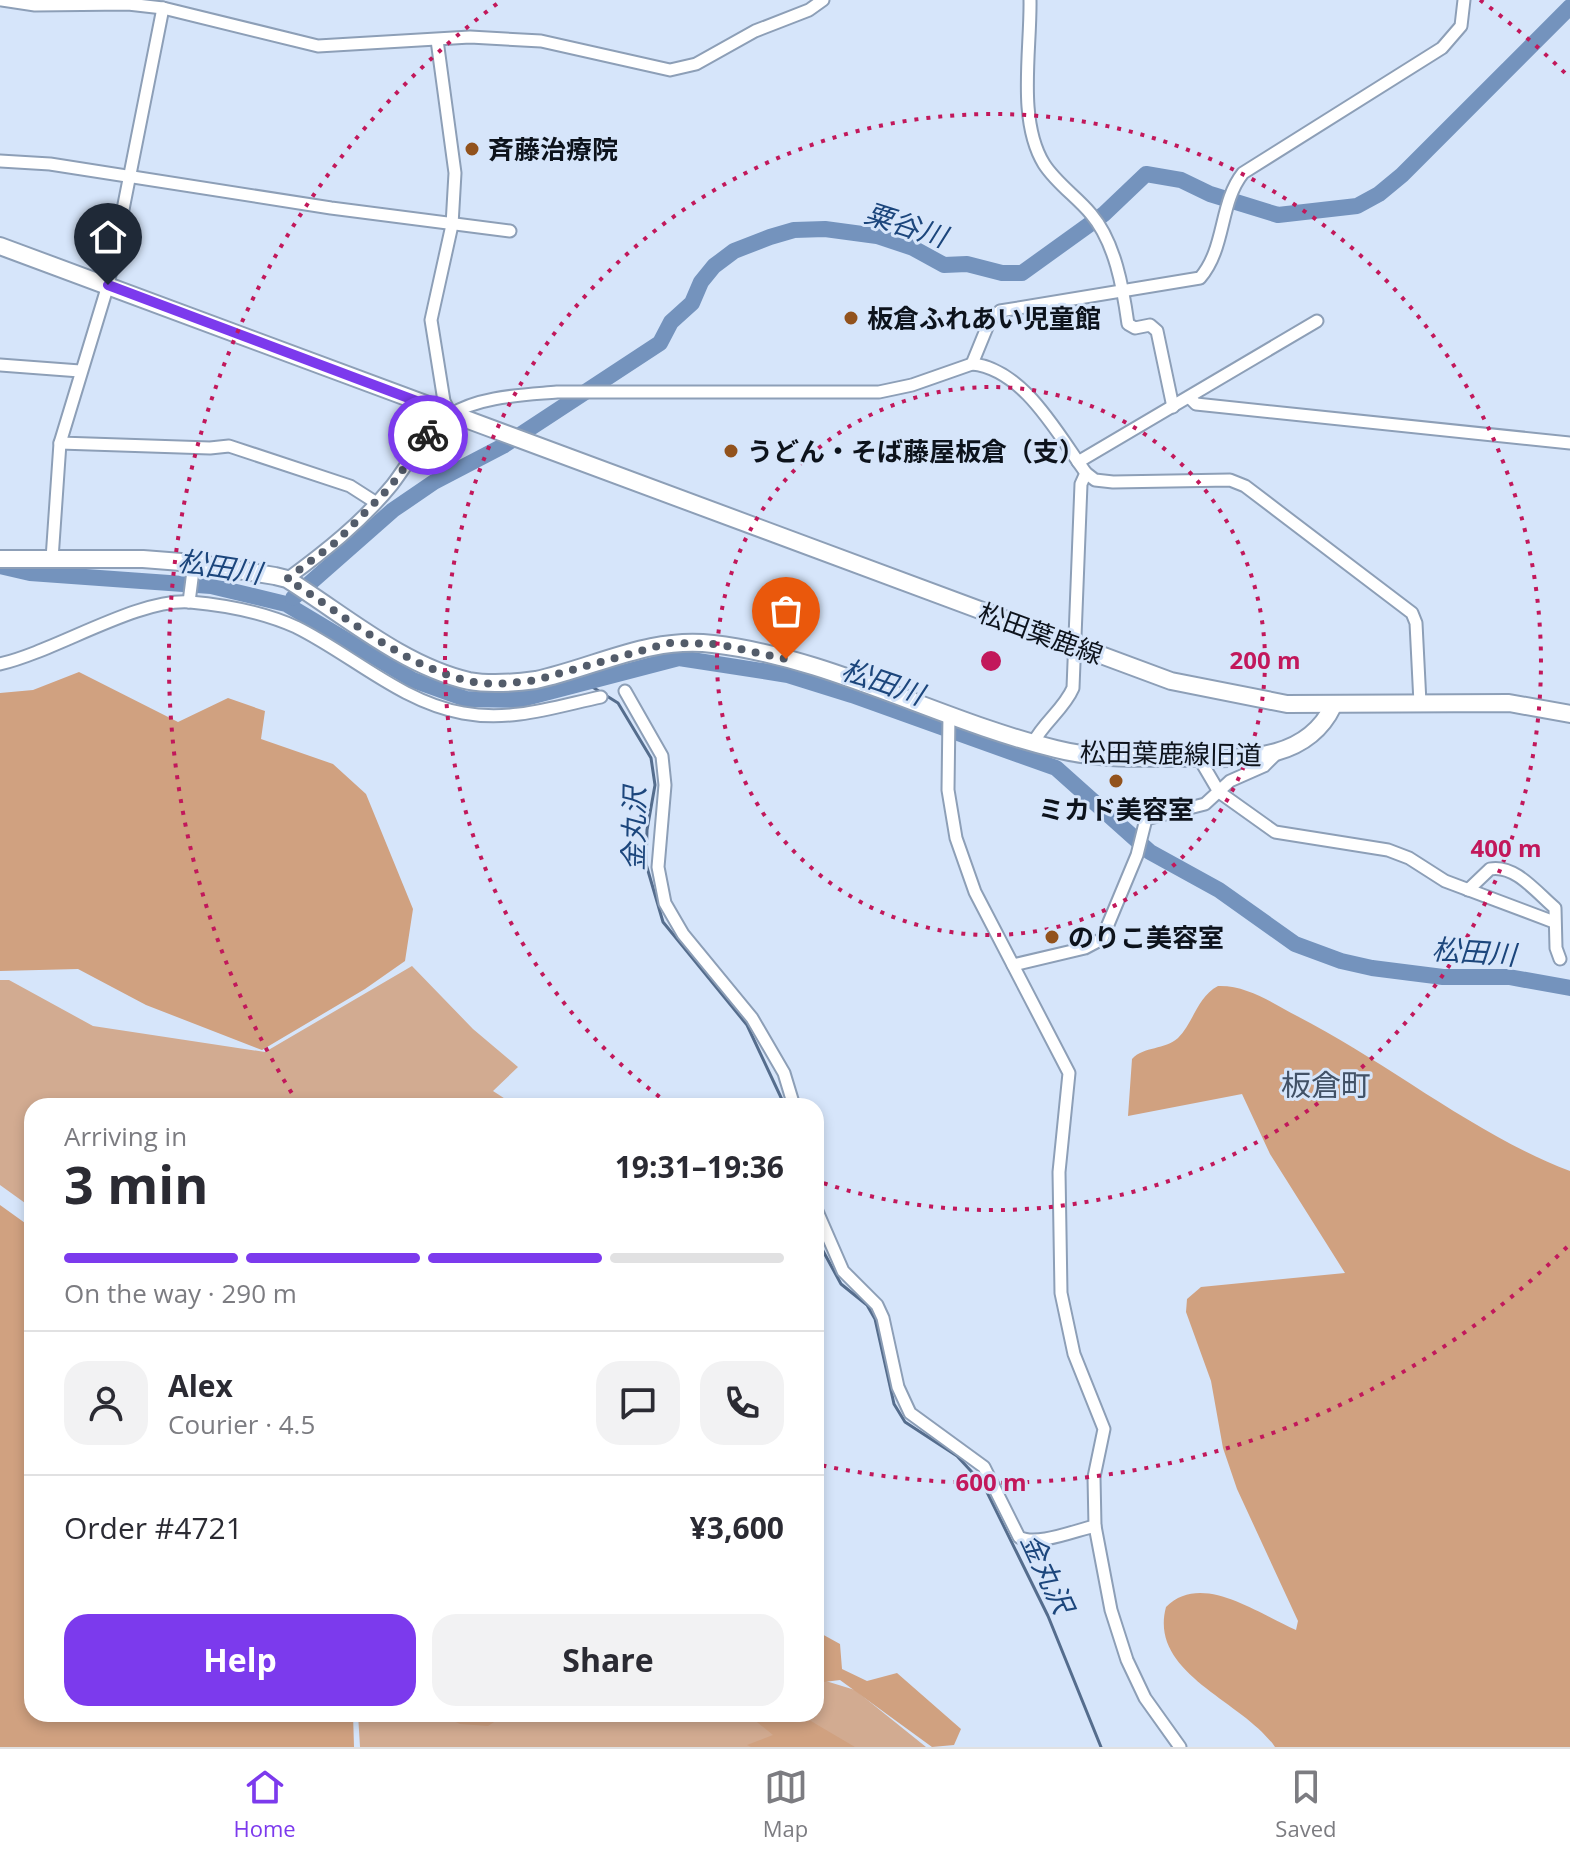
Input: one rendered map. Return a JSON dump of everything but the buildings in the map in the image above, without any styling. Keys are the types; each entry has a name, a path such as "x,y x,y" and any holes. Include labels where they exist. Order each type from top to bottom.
{"main road":[{"path":"0,246 451,414"},
{"name":"松田葉鹿線","path":"451,414 1075,646 1204,690 1287,704 1509,703 1569,710"},
{"path":"0,559 95,557 193,566 289,581"},
{"name":"松田葉鹿線旧道","path":"289,581 398,650 467,681 513,683 536,680 646,647 700,642 786,659 1033,743 1108,757 1248,760 1274,756 1318,726 1333,706"}],"street":[{"path":"2,0 35,5 78,2 163,8 318,46 470,37 541,41 657,68 683,69 755,31 809,10 823,0"},
{"path":"1030,0 1031,49 1026,98 1032,133 1044,165 1101,227 1123,288 1130,327 1150,325 1157,331 1173,407"},
{"path":"972,364 990,320 1000,311 1123,288 1200,278 1212,261 1236,182 1243,173 1442,48 1461,26 1464,0"},
{"path":"52,559 60,443 108,285 163,8"},
{"path":"437,40 455,173 452,225 431,318 439,376 451,414"},
{"path":"0,161 50,164 452,225 510,231"},
{"path":"1078,462 1317,321"},
{"path":"289,581 336,542 375,502 426,438 451,414 512,396 570,392 879,392 912,385 972,364 991,369 1020,388 1086,473 1095,480 1230,480 1245,486 1412,613 1416,623 1420,703"},
{"path":"0,365 80,371"},
{"path":"1190,398 1196,404 1570,443"},
{"path":"60,443 229,446 350,486 375,502"},
{"path":"1033,743 1046,722 1067,703 1073,688 1081,484 1086,473"},
{"path":"189,599 193,566"},
{"path":"0,664 53,648 147,608 189,599 252,613 296,627 402,689 460,713 520,716 601,697"},
{"path":"625,691 662,756 665,785 658,867 665,903 683,934 752,1018 784,1073 792,1098"},
{"path":"949,714 948,790 956,838 975,892 1069,1073 1059,1172 1061,1293 1074,1354 1104,1429 1094,1477 1095,1526 1111,1610 1127,1660 1145,1698 1180,1747"},
{"path":"1013,965 1085,948 1102,939 1137,855 1146,819 1199,806 1236,777 1264,766 1274,756"},
{"path":"1199,758 1219,792 1275,832 1388,850 1409,858 1427,873 1554,922"},
{"path":"1468,890 1490,869 1507,870 1555,908 1560,959"},
{"path":"824,1227 843,1271 877,1305 883,1318 898,1387 910,1413 984,1467 1019,1537 1040,1538 1095,1526"}],"shaded area":[{"path":"79,672 178,722 228,698 265,711 261,739 333,764 366,794 413,909 405,961 365,989 262,1050 146,1005 78,969 0,971 0,693 33,690"},
{"path":"412,966 473,1029 518,1067 493,1091 504,1098 24,1098 24,1202 0,1185 0,980 9,980 93,1026 265,1052"},
{"path":"1218,986 1239,988 1269,1001 1365,1055 1499,1138 1570,1171 1570,1747 1275,1747 1261,1731 1184,1669 1171,1651 1164,1630 1166,1607 1180,1597 1196,1593 1230,1599 1296,1630 1298,1621 1237,1489 1223,1448 1211,1381 1186,1312 1187,1299 1201,1287 1345,1273 1270,1154 1242,1094 1128,1116 1132,1059 1178,1038 1200,1003"},
{"path":"0,1205 24,1222 24,1722 353,1722 354,1747 0,1747"},
{"path":"824,1635 840,1644 842,1669 867,1681 897,1673 961,1729 954,1745 932,1747 840,1680 824,1682"},
{"path":"824,1680 855,1690 926,1747 360,1747 358,1722 824,1722"},
{"path":"456,1722 494,1722 488,1726"},
{"path":"757,1722 813,1722 855,1747 747,1745 773,1735"}],"waterway":[{"name":"粟谷川","path":"293,598 393,510 434,482 503,446 660,343 671,322 692,303 701,282 714,266 734,251 794,230 825,229 877,236 913,248 944,265 967,264 1002,273 1022,273 1104,214 1146,174 1181,180 1210,194 1278,215 1357,206 1379,194 1402,175 1570,7"},
{"name":"松田川","path":"0,566 30,573 211,586 286,604 413,680 466,699 518,700 679,658 788,675 1056,768 1150,852 1219,890 1295,944 1341,961 1372,968 1443,977 1509,977 1570,988"},
{"name":"金丸沢","path":"586,683 618,703 651,758 655,785 647,830 646,864 663,922 747,1025 781,1098"},
{"name":"金丸沢","path":"824,1253 841,1284 867,1305 875,1319 894,1404 905,1422 957,1456 983,1484 1048,1616 1101,1747"}],"way so far":[{"path":"428,435 391,486 336,542 287,579 398,650 467,681 513,683 552,677 646,647 669,643 717,644 786,659"}],"place":[{"name":"斉藤治療院","path":"472,149"},
{"name":"板倉ふれあい児童館","path":"851,318"},
{"name":"うどん・そば藤屋板倉（支）","path":"731,451"},
{"name":"ミカド美容室","path":"1116,781"},
{"name":"のりこ美容室","path":"1052,937"}],"district":[{"name":"板倉町","path":"1326,1084"}],"route":[{"path":"108,285 451,414 428,435"}]}
